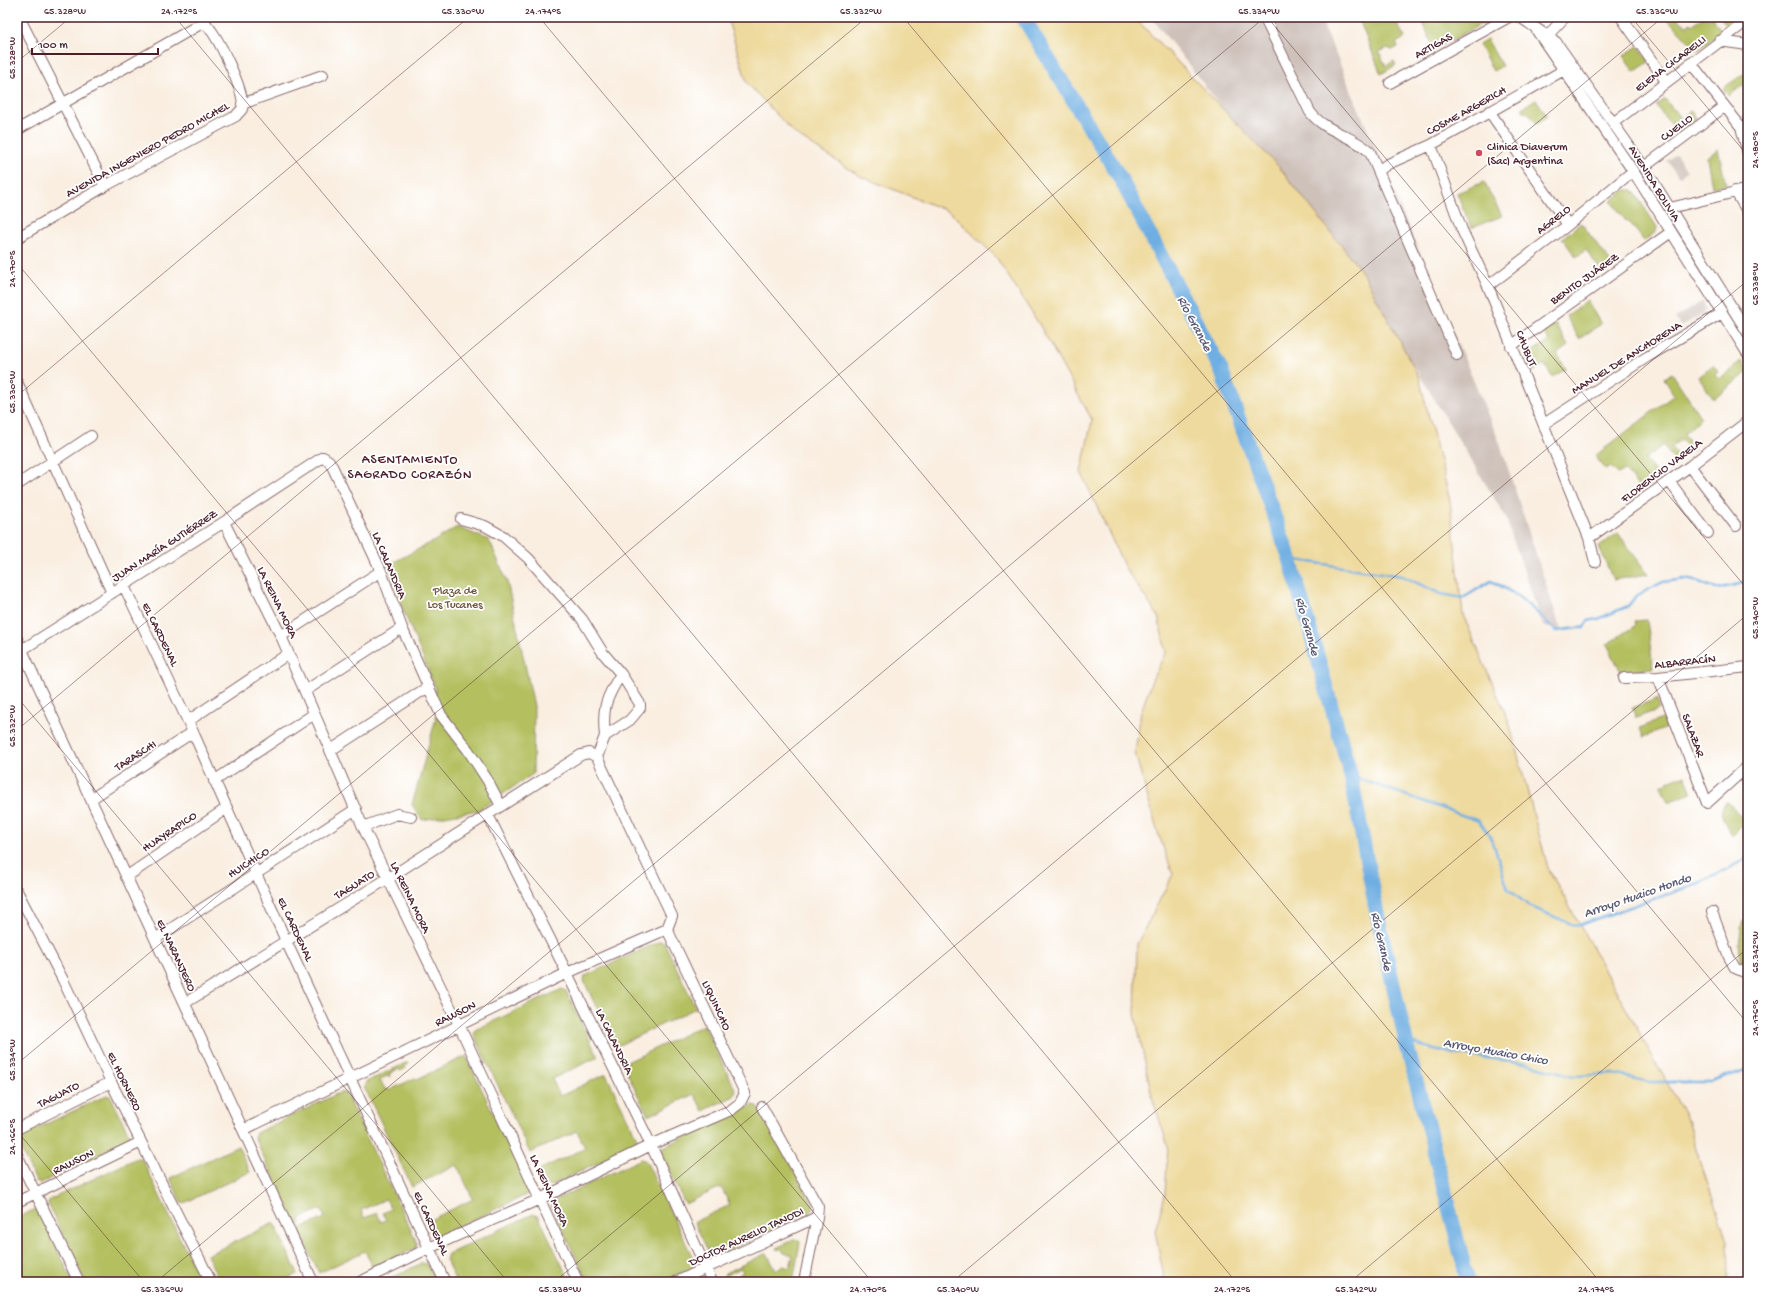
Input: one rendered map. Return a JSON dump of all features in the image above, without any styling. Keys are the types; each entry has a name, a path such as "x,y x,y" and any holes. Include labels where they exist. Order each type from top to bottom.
{"street":[{"path":"19,17 105,186"},
{"path":"1264,17 1310,112 1317,121 1326,127 1360,143 1370,152 1457,355"},
{"name":"ARTIGAS","path":"1390,83 1508,17"},
{"name":"AVENIDA BOLIVIA","path":"1520,17 1535,29 1548,35 1556,42 1644,167 1748,333"},
{"path":"1548,35 1565,17"},
{"path":"1621,17 1666,81"},
{"path":"17,130 204,19"},
{"name":"AVENIDA INGENIERO PEDRO MICHEL","path":"17,238 105,186 236,116 242,109 237,80 213,33 204,19"},
{"path":"1719,41 1748,20"},
{"name":"AVENIDA BOLIVIA","path":"1535,29 1633,171 1748,354"},
{"name":"ELENA CICARELLI","path":"1613,123 1719,41 1748,45"},
{"path":"1691,63 1741,127 1748,154"},
{"name":"COSME ARGERICH","path":"1379,170 1388,164 1431,145 1564,70"},
{"path":"242,104 323,75"},
{"name":"CUELLO","path":"1644,167 1724,107"},
{"path":"1489,111 1568,224"},
{"name":"CHUBUT","path":"1431,145 1462,230 1488,286 1589,538 1594,562"},
{"name":"AGRELO","path":"1488,286 1633,171"},
{"path":"1670,208 1748,189"},
{"path":"1735,191 1748,212"},
{"name":"BENITO JUÁREZ","path":"1511,346 1671,232"},
{"name":"MANUEL DE ANCHORENA","path":"1544,424 1647,357 1722,313"},
{"path":"17,382 112,593"},
{"name":"FLORENCIO VARELA","path":"1589,538 1690,466 1748,421"},
{"path":"17,484 91,436"},
{"name":"JUAN MARÍA GUTIÉRREZ","path":"19,651 124,586 323,457"},
{"name":"LA CALANDRIA","path":"323,457 329,461 333,468 381,571 402,628 442,715 468,750 488,781 501,806"},
{"path":"1690,466 1736,526"},
{"path":"1669,481 1708,533"},
{"path":"461,519 485,526 503,536 528,558 582,619 603,653 621,674 640,704 640,708 630,720 605,736"},
{"name":"LA REINA MORA","path":"224,522 281,636 314,714 332,750 363,827 459,1025 578,1282"},
{"path":"281,636 381,571"},
{"name":"EL CARDENAL","path":"124,586 188,721 286,941 351,1077 445,1282"},
{"path":"305,691 402,628"},
{"name":"EL NARANJERO","path":"17,639 19,651 91,799 313,1282"},
{"path":"188,721 288,654"},
{"name":"ALBARRACÍN","path":"1624,678 1658,677 1748,668"},
{"path":"621,674 607,697 603,719 605,736 597,757 672,916 667,929"},
{"name":"SALAZAR","path":"1658,677 1707,803 1748,766"},
{"path":"332,750 428,687"},
{"path":"214,780 314,714"},
{"name":"TARASCHI","path":"91,799 193,732"},
{"name":"TAGUATO","path":"185,1003 387,879 581,755 589,753 597,757"},
{"name":"HUAYRAPICO","path":"126,877 227,808"},
{"name":"HUICHICO","path":"155,938 356,809"},
{"path":"363,827 397,814 411,817"},
{"name":"LA CALANDRIA","path":"488,815 651,1145 712,1282"},
{"name":"EL HORNERO","path":"17,891 63,980 111,1082 211,1282"},
{"path":"1712,912 1728,955 1735,968 1744,972 1748,970"},
{"name":"RAWSON","path":"243,1130 567,973 667,929"},
{"name":"LIQUINCHO","path":"651,1145 731,1110 740,1104 744,1093 667,929"},
{"name":"TAGUATO","path":"17,1129 111,1082"},
{"path":"762,1107 818,1212 804,1282"},
{"name":"RAWSON","path":"17,1202 141,1142"},
{"path":"360,1282 429,1248 540,1199 651,1145"},
{"path":"17,1156 80,1282"},
{"name":"DOCTOR AURELIO TANODI","path":"676,1282 818,1212"}],"shaded area":[{"path":"1151,17 1320,17 1499,441 1561,630 1543,626 1505,516 1413,364 1358,281"},
{"path":"1676,154 1687,171 1679,177 1667,161"},
{"path":"1703,301 1706,308 1705,312 1681,327 1675,318"}],"green space":[{"path":"1358,17 1403,17 1396,22 1405,38 1396,43 1398,47 1392,50 1387,48 1379,52 1386,66 1394,61 1396,65 1381,74"},
{"path":"1421,17 1494,17 1434,50"},
{"path":"1666,17 1679,17 1678,19 1687,26 1690,23 1692,25 1703,17 1712,17 1722,32 1697,50"},
{"path":"1720,17 1743,17 1728,27"},
{"path":"1487,39 1502,66 1493,71 1479,44"},
{"path":"1638,46 1649,62 1634,72 1623,56"},
{"path":"1745,73 1748,78 1748,82 1728,96 1723,88"},
{"path":"1536,99 1547,116 1537,124 1528,112 1525,113 1522,108"},
{"path":"1665,99 1681,119 1691,111 1697,119 1678,134 1656,106"},
{"path":"1718,149 1726,185 1712,187 1707,157"},
{"path":"1641,171 1748,343 1748,347 1639,172"},
{"path":"1484,182 1502,216 1471,228 1457,193"},
{"path":"1625,190 1633,190 1657,227 1656,232 1644,241 1611,201"},
{"path":"1581,223 1612,264 1601,271 1586,250 1576,257 1562,238"},
{"path":"1587,301 1601,324 1579,339 1566,316"},
{"path":"1555,323 1568,346 1557,354 1566,369 1552,377 1544,364 1533,372 1526,355 1549,341 1544,332"},
{"path":"1742,361 1748,372 1714,399 1698,377 1713,365 1718,372 1715,375 1719,379"},
{"path":"1672,373 1701,418 1684,434 1694,449 1691,451 1681,439 1671,447 1680,459 1676,463 1663,445 1645,459 1658,476 1640,489 1625,470 1618,474 1611,467 1606,470 1595,456 1674,395 1664,378"},
{"name":"Plaza de Los Tucanes","path":"457,527 489,540 507,581 534,706 533,774 479,810 422,820 412,805 436,718 435,687 401,605 388,565 436,540"},
{"path":"1618,533 1648,574 1613,580 1599,546"},
{"path":"1647,620 1653,668 1621,672 1607,644 1636,625 1635,621"},
{"path":"1657,699 1660,709 1636,718 1632,708"},
{"path":"1664,718 1667,728 1643,737 1640,728"},
{"path":"1685,775 1692,793 1668,802 1661,785"},
{"path":"1727,801 1746,822 1732,836 1722,813 1722,809"},
{"path":"1748,919 1748,968 1742,966 1739,945 1742,922"},
{"path":"660,941 664,942 696,1008 615,1047 584,981 585,976"},
{"path":"562,989 566,991 598,1057 552,1079 560,1096 606,1074 638,1140 636,1145 550,1186 545,1184 539,1170 585,1148 577,1131 530,1153 474,1035 475,1030"},
{"path":"704,1025 736,1091 734,1096 703,1111 694,1094 648,1116 623,1064"},
{"path":"466,1056 529,1189 528,1194 439,1236 434,1234 428,1221 473,1199 457,1165 412,1187 364,1087 366,1082 408,1062 409,1064 405,1066 406,1068 400,1071 398,1069 389,1074 390,1077 387,1076 380,1080 385,1089 390,1090 415,1078 417,1079"},
{"path":"341,1092 346,1094 417,1243 416,1248 373,1268 365,1251 319,1273 254,1137 256,1133","holes":["386,1199 391,1209 383,1213 386,1220 381,1222 377,1213 364,1218 361,1210","321,1209 325,1218 301,1228 299,1224 301,1223 300,1219"]},
{"path":"107,1095 111,1097 130,1136 128,1140 41,1183 36,1181 17,1142 19,1137"},
{"path":"753,1105 758,1106 814,1206 812,1211 715,1257 710,1255 694,1222 730,1205 721,1187 685,1204 661,1153 663,1147"},
{"path":"238,1146 250,1172 182,1204 170,1178"},
{"path":"137,1158 142,1159 201,1282 85,1282 48,1204 49,1200"},
{"path":"641,1159 646,1161 695,1262 693,1267 662,1282 588,1282 551,1206 553,1201"},
{"path":"38,1208 73,1282 17,1281 17,1218"},
{"path":"533,1214 539,1217 570,1282 456,1282 446,1260 448,1254"},
{"path":"274,1223 298,1274 281,1282 220,1282 207,1255"},
{"path":"796,1239 800,1242 793,1282 738,1282 741,1280 739,1275 743,1272 741,1268 724,1276 725,1273 767,1253 776,1271 783,1266 790,1268 793,1255 784,1253 782,1249 778,1251 776,1248"},
{"path":"422,1263 427,1264 436,1282 383,1282"}],"sand":[{"path":"727,17 1134,17 1280,168 1363,273 1419,377 1450,501 1463,615 1509,722 1548,868 1685,1115 1727,1241 1728,1282 1165,1282 1155,1231 1165,1195 1168,1146 1152,1097 1135,1014 1137,944 1173,874 1157,830 1135,753 1141,712 1152,680 1166,652 1158,616 1125,568 1081,472 1092,420 1039,324 996,257 950,212 860,176 795,134 747,83"}],"waterway":[{"name":"Río Grande","path":"1023,17 1119,176 1221,370 1290,559 1351,776 1375,904 1406,1042 1468,1282"},
{"name":"Arroyo Huaico Hondo","path":"1290,559 1402,576 1441,594 1463,598 1491,581 1517,596 1556,631 1584,627 1588,621 1598,619 1628,606 1636,596 1663,582 1685,579 1699,582 1717,589 1748,582"},
{"name":"Arroyo Huaico Hondo","path":"1351,776 1479,821 1492,839 1508,889 1529,906 1576,926 1702,882 1748,858"},
{"name":"Arroyo Huaico Chico","path":"1406,1042 1454,1054 1526,1063 1573,1076 1613,1074 1650,1082 1711,1082 1748,1069"}],"place":[{"name":"Clinica Diaverum (Sac) Argentina","path":"1479,153"}],"district":[{"name":"ASENTAMIENTO SAGRADO CORAZÓN","path":"410,466"}]}
